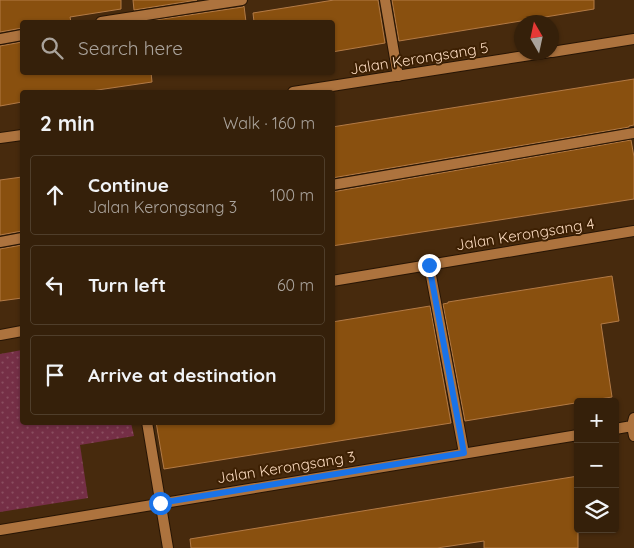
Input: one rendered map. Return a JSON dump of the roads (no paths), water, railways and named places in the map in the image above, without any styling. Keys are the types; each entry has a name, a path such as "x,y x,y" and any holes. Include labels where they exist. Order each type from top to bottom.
{"street":[{"path":"114,20 242,0"},
{"path":"385,0 398,76"},
{"path":"0,39 20,35"},
{"name":"Jalan Kerongsang 5","path":"559,51 634,39"},
{"name":"Jalan Kerongsang 5","path":"306,90 514,58"},
{"path":"335,184 634,133"},
{"path":"0,138 20,135"},
{"name":"Jalan Kerongsang 4","path":"335,280 634,231"},
{"path":"0,242 20,238"},
{"path":"429,265 464,453"},
{"path":"0,335 20,332"},
{"path":"147,425 168,548"},
{"path":"619,428 633,426"},
{"name":"Jalan Kerongsang 3","path":"0,530 574,436"}]}
